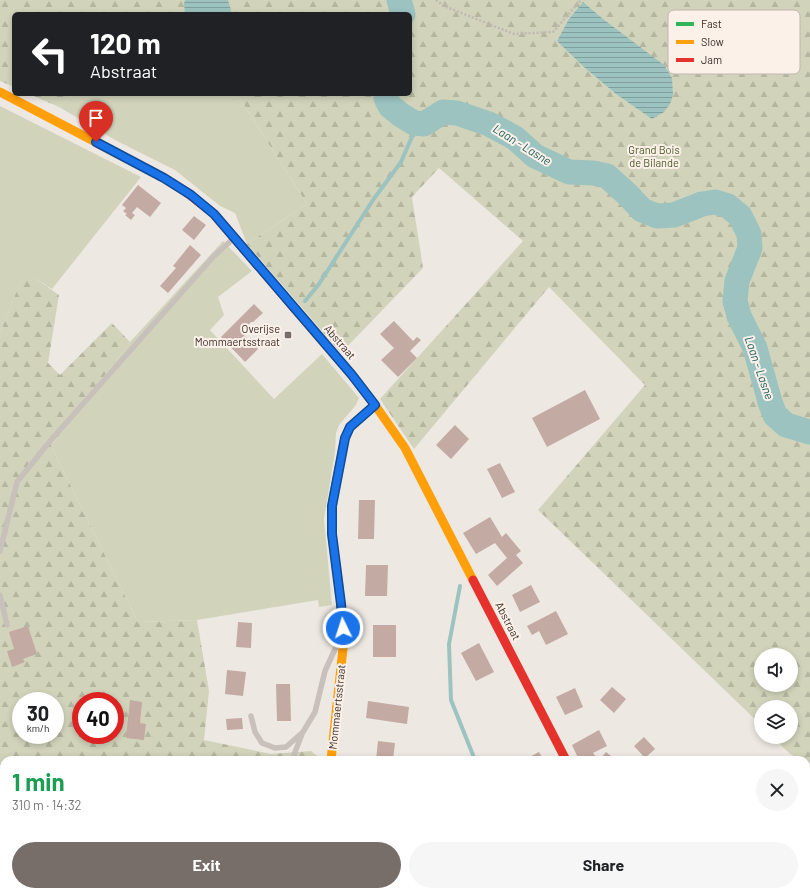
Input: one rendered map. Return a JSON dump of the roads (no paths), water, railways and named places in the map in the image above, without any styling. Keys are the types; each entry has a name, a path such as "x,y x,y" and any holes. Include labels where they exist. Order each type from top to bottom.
{"street":[{"name":"Abstraat","path":"0,92 164,178 191,195 214,214 352,375 405,448 564,756"},
{"name":"Mommaertsstraat","path":"331,756 344,639 332,534 332,506 345,438 350,427 375,405"}],"lane":[{"path":"0,551 17,482 51,440 203,268 234,238"},
{"path":"0,595 7,625"},
{"path":"294,756 303,732 315,712 325,671 335,649 344,639"},
{"path":"251,716 255,732 262,743 275,748 286,747 303,732"}],"water":[{"path":"185,0 228,0 231,12 185,12"},
{"path":"583,2 664,65 668,74 672,78 673,95 670,104 664,112 652,119 616,94 584,67 557,41 569,19"}],"waterway":[{"name":"Laan - Lasne","path":"399,0 402,12"},
{"name":"Laan - Lasne","path":"386,96 390,106 414,123 424,124 443,112 457,113 489,124 515,138 535,156 569,172 593,173 607,176 642,210 657,216 674,215 702,204 715,202 728,206 740,216 749,234 750,248 737,281 735,301 739,316 755,348 770,402 775,415 786,425 810,432"},
{"path":"305,301 319,284 373,200 401,162 418,123"},
{"path":"460,586 449,644 451,700 473,756"}],"place":[{"name":"Overijse Mommaertsstraat","path":"288,335"}],"park label":[{"name":"Grand Bois de Bilande","path":"654,156"}]}
